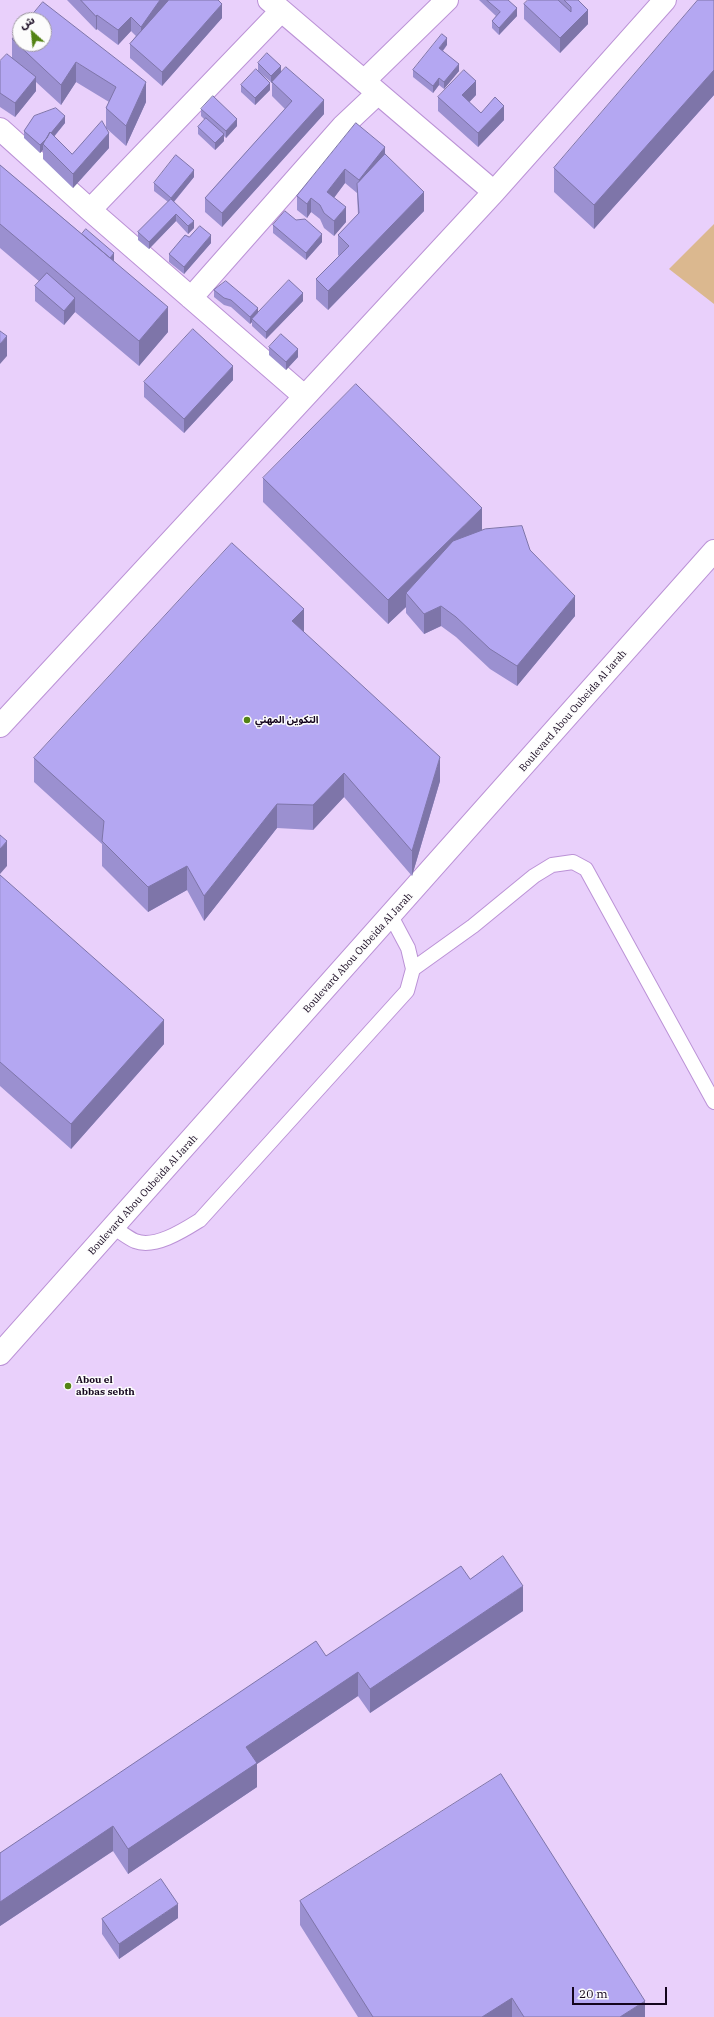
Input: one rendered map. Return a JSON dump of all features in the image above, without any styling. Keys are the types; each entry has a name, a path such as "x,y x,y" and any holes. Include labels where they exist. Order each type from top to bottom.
{"street":[{"path":"191,298 343,126 370,88 447,0"},
{"path":"0,726 494,192 665,0"},
{"path":"90,210 275,6 494,192"},
{"path":"0,129 90,210 304,396"},
{"name":"Boulevard Abou Oubeida Al Jarah","path":"0,1354 114,1228 714,551"}],"lane":[{"path":"413,969 473,926 534,876 552,865 573,862 586,869 714,1102"},
{"path":"114,1228 136,1242 154,1242 176,1235 200,1220 407,991 413,969 408,948 391,916"}],"shaded area":[{"path":"714,224 714,304 669,269"}],"building":[{"path":"81,0 160,0 141,27 131,17 118,30 97,15 96,16"},
{"path":"169,0 218,0 222,4 162,72 130,44"},
{"path":"487,0 508,0 517,8 499,28 492,21 500,12"},
{"path":"528,0 558,0 571,12 571,7 564,0 578,0 588,10 560,38 524,4"},
{"path":"698,0 714,0 714,70 594,205 554,168"},
{"path":"43,2 146,82 126,126 106,108 116,87 76,62 61,85 26,52 52,52 52,12 35,12"},
{"path":"442,34 447,38 439,48 459,64 444,82 439,78 433,86 413,70"},
{"path":"267,53 281,66 271,76 258,63"},
{"path":"7,54 36,77 15,103 0,93 0,61"},
{"path":"286,67 324,100 222,213 205,198 292,101 272,82"},
{"path":"256,69 270,83 255,98 241,85"},
{"path":"464,70 476,81 462,95 481,113 495,97 504,106 478,133 438,97"},
{"path":"213,96 237,119 226,131 201,109"},
{"path":"56,108 65,116 40,145 24,131 34,116"},
{"path":"206,118 224,134 215,143 198,127"},
{"path":"102,121 109,133 73,174 43,144 50,132 72,154"},
{"path":"356,123 385,147 359,180 345,169 327,192 346,207 334,221 324,213 320,205 311,198 307,204 297,196"},
{"path":"385,154 424,192 328,291 316,279 349,246 338,235 359,213 357,184"},
{"path":"176,155 194,170 171,198 154,183"},
{"path":"0,165 168,307 139,341 0,224"},
{"path":"171,199 194,221 188,226 176,214 149,242 138,232"},
{"path":"285,211 296,220 305,219 322,234 306,253 273,225"},
{"path":"200,226 211,235 184,267 169,254 185,235 189,237"},
{"path":"86,229 114,253 110,258 82,234"},
{"path":"47,273 75,298 64,311 35,286"},
{"path":"289,280 303,293 266,332 252,319"},
{"path":"226,281 258,308 250,317 231,300 224,298 214,290"},
{"path":"193,329 233,366 184,419 144,382"},
{"path":"0,331 7,336 0,344"},
{"path":"281,334 298,349 286,362 269,347"},
{"path":"356,384 482,508 388,600 263,478"},
{"path":"522,526 530,550 575,596 517,666 490,649 456,617 441,606 424,614 406,593 453,541 485,529"},
{"path":"232,543 304,609 292,621 440,757 412,851 344,773 313,805 277,804 204,896 187,866 148,887 102,841 104,821 34,758"},
{"path":"0,835 7,841 0,849"},
{"path":"0,875 164,1020 71,1124 0,1062"},
{"path":"503,1556 523,1586 370,1689 358,1672 246,1747 257,1763 128,1849 113,1826 0,1902 0,1853 316,1641 326,1656 461,1566 470,1579"},
{"path":"501,1774 645,2001 620,2017 524,2017 512,1998 482,2017 373,2017 300,1901"},
{"path":"161,1879 178,1904 119,1944 102,1919"}],"place":[{"name":"التكوين المهني","path":"247,720"},
{"name":"Abou el abbas sebth","path":"68,1386"}]}
